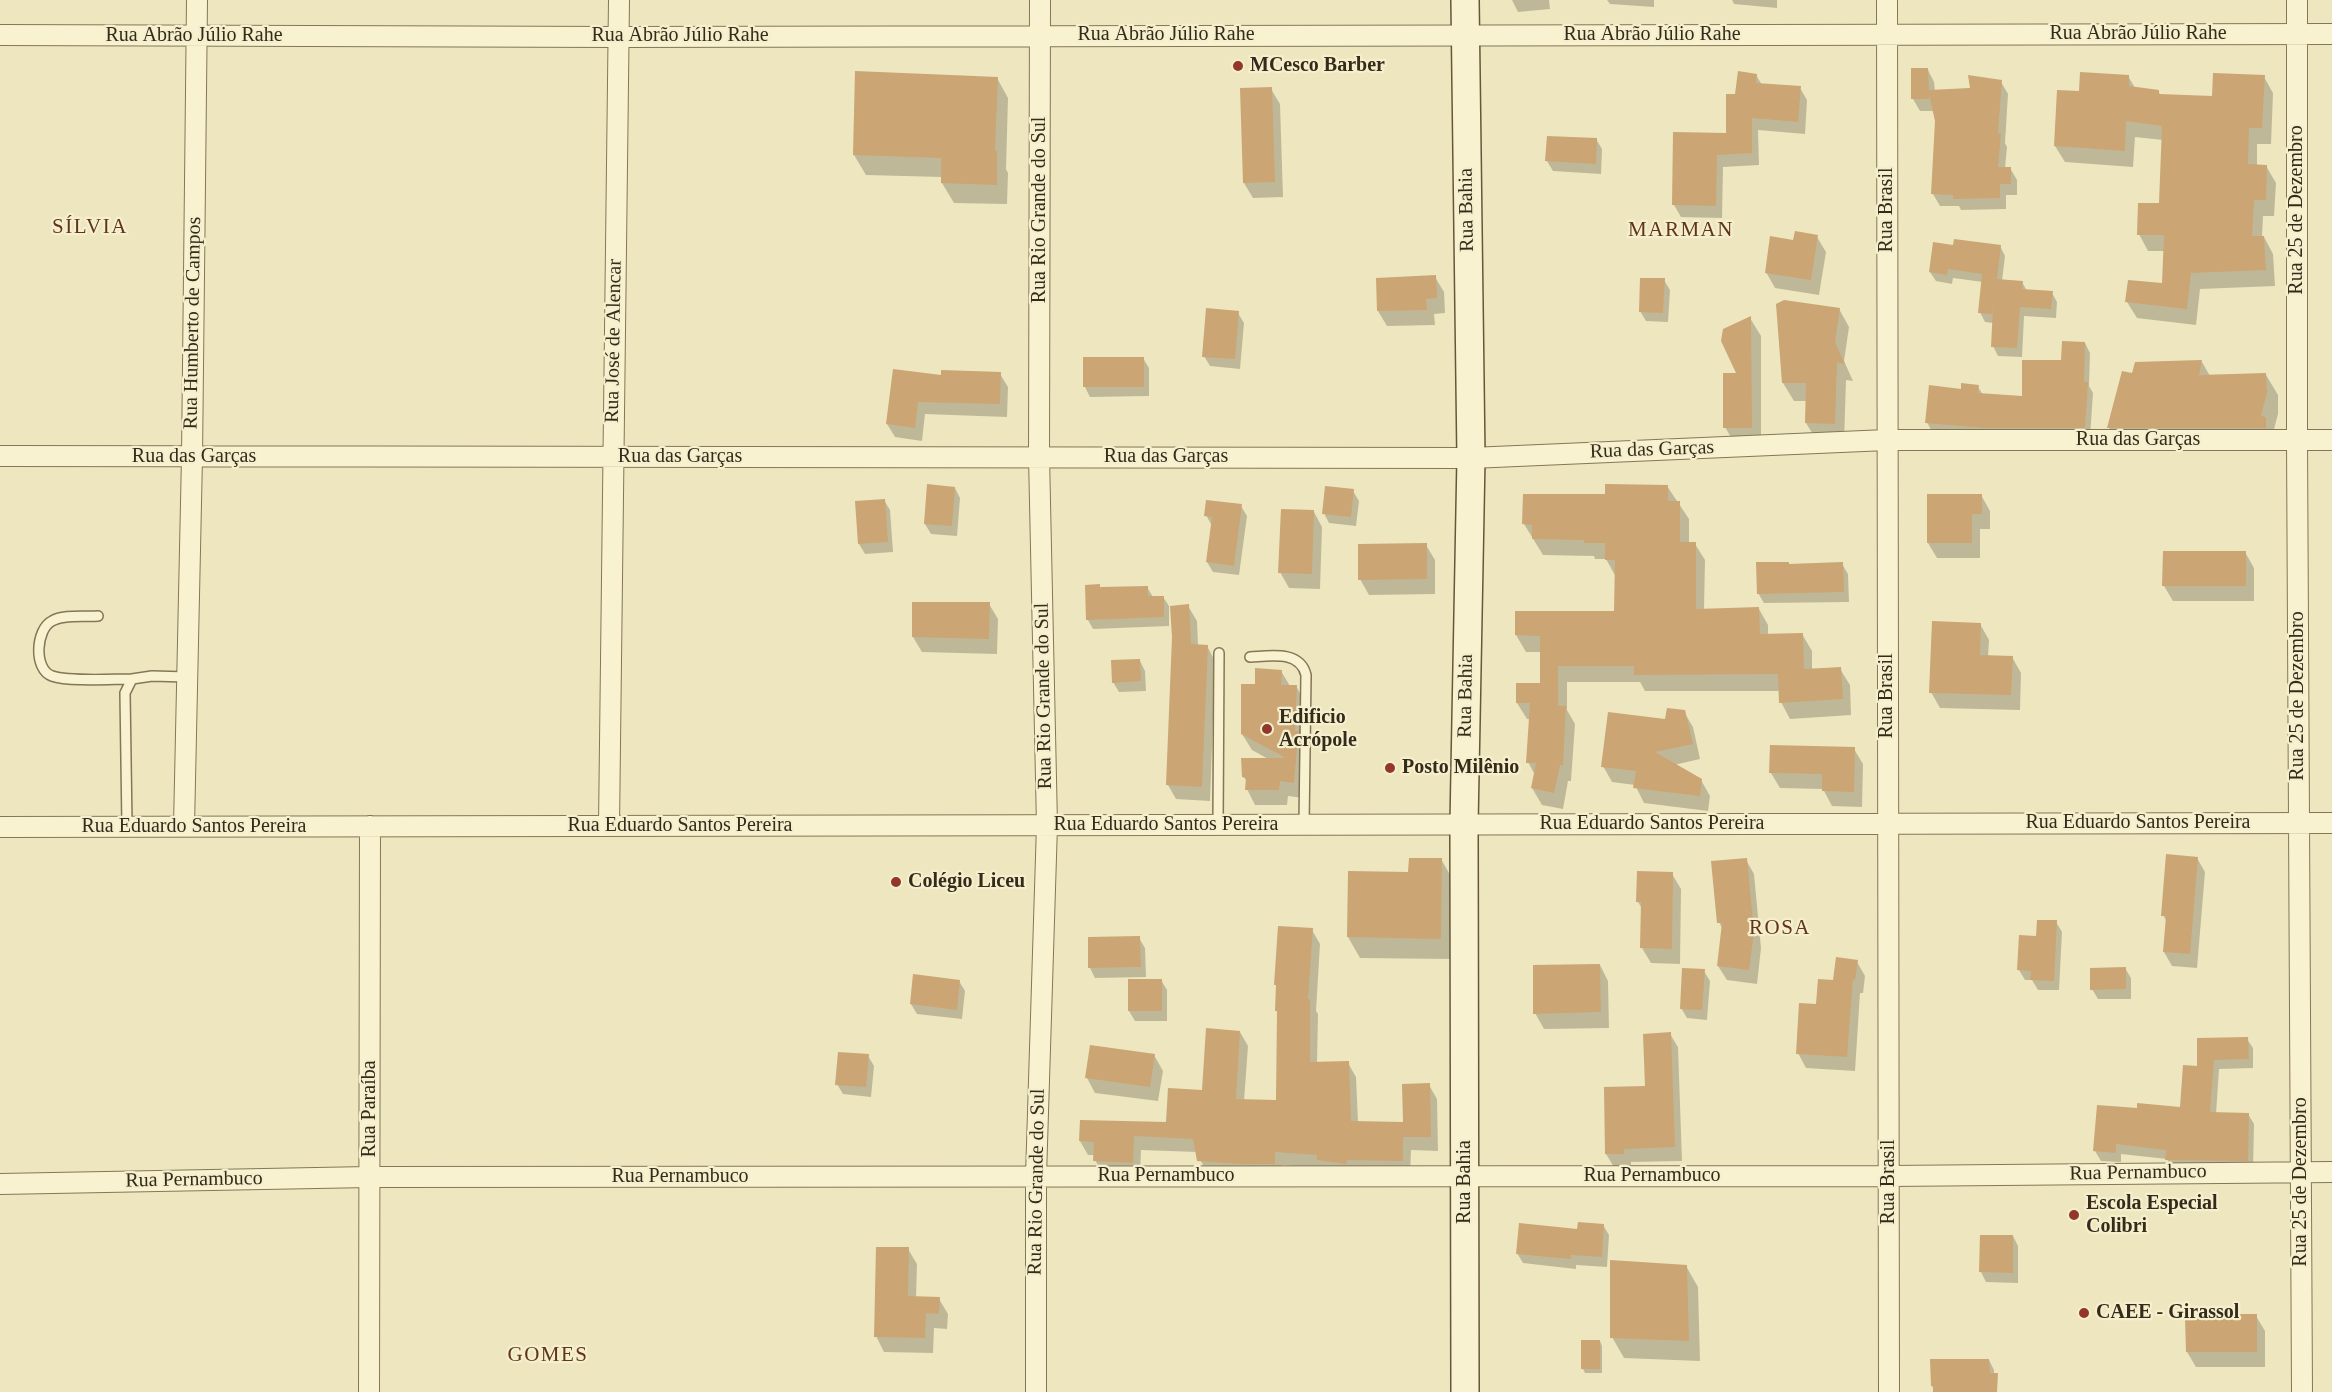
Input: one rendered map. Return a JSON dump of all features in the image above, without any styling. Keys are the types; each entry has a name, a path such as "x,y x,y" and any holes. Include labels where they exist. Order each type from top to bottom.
{"main road":[{"name":"Rua Bahia","path":"1465,0 1471,458 1464,824 1465,1392"}],"street":[{"name":"Rua Humberto de Campos","path":"184,826 192,457 197,0"},
{"name":"Rua José de Alencar","path":"609,826 619,0"},
{"name":"Rua Rio Grande do Sul","path":"1036,1392 1036,1176 1047,825 1039,456 1040,0"},
{"name":"Rua Brasil","path":"1887,0 1889,1392"},
{"name":"Rua 25 de Dezembro","path":"2297,0 2302,1392"},
{"name":"Rua Abrão Júlio Rahe","path":"0,35 618,37 1040,34 1464,36 2332,34"},
{"name":"Rua das Garças","path":"0,456 1471,458 1887,440 2332,440"},
{"name":"Rua Eduardo Santos Pereira","path":"0,827 2332,823"},
{"name":"Rua Paraíba","path":"369,1392 370,826"},
{"name":"Rua Pernambuco","path":"0,1184 369,1177 1888,1176 2332,1172"}],"lane":[{"path":"98,616 55,619 46,624 41,632 40,662 44,670 52,676 65,678 187,677"},
{"path":"1218,825 1219,653"},
{"path":"1250,657 1283,656 1297,659 1304,665 1306,675 1304,825"},
{"path":"127,826 125,693 132,679"}],"building":[{"path":"1911,68 1928,68 1929,90 1970,88 1968,75 2002,80 1998,167 2011,167 2011,184 2000,184 2000,198 1953,199 1953,195 1931,194 1935,121 1929,94 1929,99 1911,99"},
{"path":"855,71 998,77 995,151 997,151 997,185 941,183 941,158 853,155"},
{"path":"1738,71 1757,74 1756,83 1801,86 1798,122 1752,118 1752,153 1717,155 1716,206 1672,205 1673,132 1726,133 1726,94 1735,94"},
{"path":"2080,72 2129,75 2129,86 2159,90 2159,94 2212,96 2213,73 2265,75 2262,128 2249,128 2248,164 2267,165 2266,200 2254,200 2252,236 2264,236 2266,270 2191,273 2187,309 2125,302 2128,280 2162,283 2164,235 2137,235 2138,203 2159,203 2162,126 2126,121 2125,151 2054,146 2057,90 2079,91"},
{"path":"1272,87 1275,182 1243,183 1240,88"},
{"path":"1547,136 1597,138 1596,164 1545,161"},
{"path":"1795,231 1818,235 1811,280 1765,273 1770,236 1793,240"},
{"path":"1954,239 2001,245 1997,279 2023,281 2022,289 2053,291 2051,309 2020,307 2017,348 1991,347 1993,307 1992,314 1978,313 1982,274 1948,269 1947,275 1929,272 1933,242 1953,245"},
{"path":"1436,275 1437,298 1426,299 1427,310 1377,311 1376,278"},
{"path":"1640,278 1665,278 1663,313 1639,312"},
{"path":"1784,300 1840,308 1835,342 1845,364 1837,362 1835,424 1805,423 1806,383 1782,383 1776,304"},
{"path":"1206,308 1239,311 1235,359 1202,357"},
{"path":"1751,316 1752,428 1723,428 1723,373 1736,373 1721,341 1723,329"},
{"path":"2062,341 2085,342 2084,382 2088,382 2085,428 1984,428 1925,423 1929,385 1961,389 1961,383 1979,385 1978,393 2022,396 2022,360 2061,360"},
{"path":"1083,357 1144,357 1144,387 1083,387"},
{"path":"2202,360 2199,375 2266,373 2267,392 2261,416 2266,417 2266,428 2107,428 2122,371 2132,373 2135,362"},
{"path":"893,369 941,375 941,370 1001,372 1000,404 918,402 915,428 886,424"},
{"path":"927,484 955,487 952,526 924,524"},
{"path":"1605,484 1668,485 1668,501 1680,501 1680,542 1696,542 1696,609 1759,607 1760,634 1803,633 1804,669 1841,667 1843,699 1779,703 1778,674 1634,675 1634,666 1558,666 1558,706 1566,706 1563,765 1560,765 1554,793 1531,788 1536,763 1526,763 1530,703 1516,703 1516,683 1540,683 1540,636 1515,635 1515,611 1614,611 1615,560 1605,560 1605,543 1584,543 1584,540 1532,539 1532,525 1522,524 1523,494 1605,494"},
{"path":"1325,486 1354,489 1351,517 1322,514"},
{"path":"1927,494 1982,494 1982,514 1972,514 1972,543 1927,543"},
{"path":"885,499 888,542 858,544 855,501"},
{"path":"1206,500 1242,504 1234,566 1206,562 1212,517 1204,516"},
{"path":"1281,509 1314,510 1312,574 1278,573"},
{"path":"1427,543 1427,579 1358,580 1358,544"},
{"path":"2163,551 2246,551 2246,586 2162,586"},
{"path":"1756,562 1789,562 1789,564 1843,562 1844,592 1757,594"},
{"path":"1100,584 1100,587 1148,586 1148,596 1164,596 1164,617 1086,620 1085,585"},
{"path":"912,602 990,602 989,639 912,637"},
{"path":"1189,604 1191,644 1208,645 1202,787 1166,785 1172,637 1170,606"},
{"path":"1932,621 1981,623 1980,655 2013,656 2011,695 1929,693"},
{"path":"1140,659 1141,681 1112,683 1111,660"},
{"name":"Edificio Acrópole","path":"1255,668 1282,670 1281,685 1297,685 1295,731 1299,731 1294,783 1280,781 1279,790 1245,790 1246,778 1242,777 1241,758 1286,758 1241,734 1241,684 1255,684"},
{"path":"1667,708 1685,710 1693,744 1655,752 1702,779 1700,796 1633,788 1636,771 1601,767 1608,712 1665,719"},
{"path":"1770,745 1855,747 1854,792 1822,791 1822,774 1769,773"},
{"path":"2166,854 2198,857 2190,954 2163,952 2166,916 2161,916"},
{"path":"1409,858 1442,858 1441,939 1347,937 1348,871 1408,872"},
{"path":"1747,858 1754,932 1749,970 1717,966 1722,923 1717,923 1711,861"},
{"path":"1637,871 1673,872 1672,949 1640,948 1641,902 1636,902"},
{"path":"2037,920 2057,920 2054,981 2030,980 2031,971 2017,970 2019,935 2036,936"},
{"path":"1278,926 1313,928 1308,999 1310,999 1310,1062 1349,1061 1351,1121 1403,1122 1402,1084 1430,1083 1431,1137 1403,1137 1403,1161 1347,1160 1346,1164 1317,1160 1317,1155 1275,1152 1275,1164 1239,1164 1197,1161 1193,1139 1134,1136 1133,1163 1093,1161 1094,1142 1079,1141 1080,1120 1166,1122 1168,1088 1202,1090 1206,1028 1240,1031 1236,1099 1276,1100 1277,1011 1275,1011 1276,985 1274,985"},
{"path":"1140,936 1141,967 1088,968 1088,937"},
{"path":"1836,957 1858,960 1855,980 1853,979 1847,1057 1796,1054 1799,1003 1816,1004 1818,979 1833,980"},
{"path":"1600,964 1601,1012 1533,1014 1533,965"},
{"path":"2126,967 2126,989 2090,990 2090,968"},
{"path":"1682,968 1705,969 1702,1010 1680,1009"},
{"path":"913,974 960,980 957,1010 910,1004"},
{"path":"1128,979 1162,979 1162,1011 1128,1011"},
{"path":"1671,1032 1675,1147 1624,1149 1624,1154 1605,1154 1604,1087 1645,1086 1643,1034"},
{"path":"2248,1037 2249,1059 2214,1060 2210,1112 2249,1113 2248,1161 2165,1160 2166,1150 2116,1144 2116,1153 2093,1151 2097,1105 2137,1108 2137,1103 2180,1107 2183,1065 2197,1066 2197,1038"},
{"path":"1090,1045 1155,1054 1150,1087 1085,1078"},
{"path":"838,1052 869,1054 866,1087 835,1085"},
{"path":"1578,1222 1604,1224 1602,1257 1571,1255 1571,1259 1516,1254 1519,1223 1577,1229"},
{"path":"1980,1235 2013,1235 2013,1273 1979,1272"},
{"path":"876,1247 909,1247 908,1296 940,1297 939,1314 926,1313 925,1338 874,1337"},
{"path":"1610,1260 1687,1265 1689,1341 1610,1338"},
{"path":"2220,1314 2257,1314 2257,1352 2186,1352 2185,1317 2220,1317"},
{"path":"1581,1340 1600,1340 1600,1369 1581,1369"},
{"path":"1930,1359 1989,1359 1990,1373 1998,1373 1997,1392 1933,1392"}],"place":[{"name":"MCesco Barber","path":"1238,66"},
{"name":"Edificio Acrópole","path":"1267,729"},
{"name":"Posto Milênio","path":"1390,768"},
{"name":"Colégio Liceu","path":"896,882"},
{"name":"Escola Especial Colibri","path":"2074,1215"},
{"name":"CAEE - Girassol","path":"2084,1313"}],"district":[{"name":"SÍLVIA","path":"90,227"},
{"name":"MARMAN","path":"1681,230"},
{"name":"ROSA","path":"1780,928"},
{"name":"GOMES","path":"548,1355"}]}
